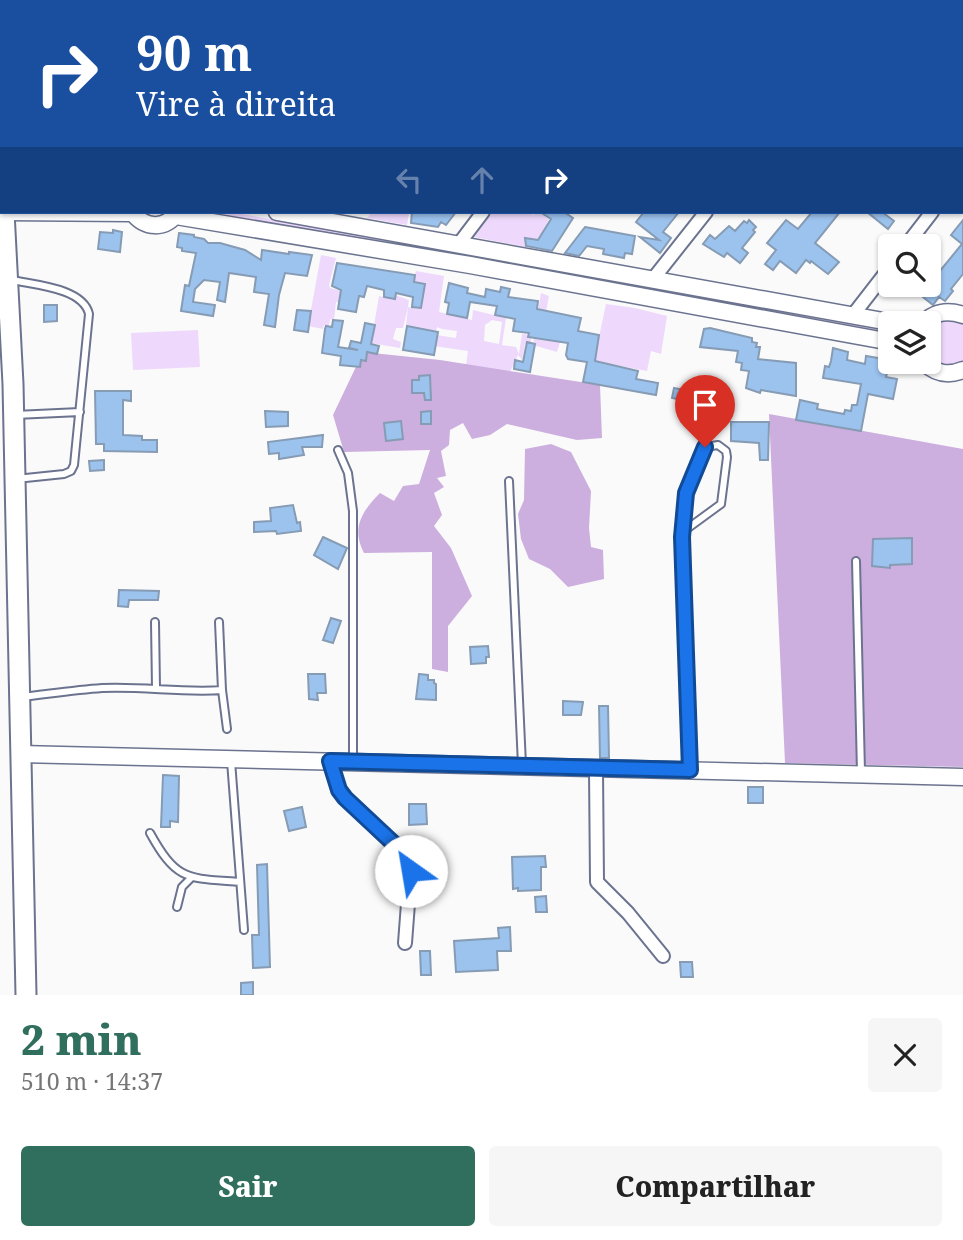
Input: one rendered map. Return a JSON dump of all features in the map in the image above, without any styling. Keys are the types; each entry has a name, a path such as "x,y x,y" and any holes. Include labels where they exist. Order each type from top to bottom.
{"main road":[{"path":"4,214 15,479 26,995"}],"street":[{"path":"134,214 148,225 158,226 177,214 878,340"},
{"path":"287,214 878,320"},
{"path":"470,265 465,246 482,214"},
{"path":"666,301 661,280 705,214"},
{"path":"915,234 930,214"},
{"path":"853,315 878,282"},
{"path":"941,313 960,310"},
{"path":"941,373 963,370"},
{"path":"20,754 963,777"},
{"path":"330,761 339,790 345,798 402,851 411,864 405,943"},
{"path":"596,769 597,881 628,913 663,956"}],"lane":[{"path":"7,279 73,294 88,308 89,314 75,466 64,474 15,479"},
{"path":"13,415 80,412"},
{"path":"682,533 722,501 727,457 726,451 718,444 705,447 686,493 682,533 690,770"},
{"path":"338,450 349,478 353,510 353,762"},
{"path":"509,481 522,765"},
{"path":"856,561 862,774"},
{"path":"155,622 156,688"},
{"path":"219,622 227,729"},
{"path":"19,697 102,688 156,688 187,692 222,690"},
{"path":"230,759 244,930"},
{"path":"150,833 159,850 176,869 191,878 240,882"},
{"path":"177,906 182,887 191,878"}],"shaded area":[{"path":"204,214 241,214 464,253 463,261"},
{"path":"370,214 409,214 407,225 367,218"},
{"path":"491,214 541,214 549,219 541,235 551,243 525,237 525,247 474,237"},
{"path":"321,255 336,258 329,285 330,288 344,292 343,303 336,302 334,320 330,319 329,326 324,325 323,329 308,326"},
{"path":"479,255 660,288 660,293 477,262"},
{"path":"416,271 444,276 439,312 472,320 473,310 506,318 502,345 516,347 519,354 522,334 531,335 531,345 525,344 522,360 518,355 510,372 466,365 468,351 434,346 436,335 456,338 457,331 437,327 436,332 406,326 408,307 418,309 423,284 413,281","holes":["492,320 502,322 499,344 484,341 485,325"]},
{"path":"673,291 878,327 878,334 673,296"},
{"path":"541,293 549,296 541,338 560,342 557,352 533,345"},
{"path":"395,295 409,300 403,328 396,328 393,339 401,342 400,348 371,343 379,296 393,299"},
{"path":"606,304 667,316 661,354 651,351 647,371 594,361"},
{"path":"946,318 963,323 963,362 946,367 941,364 941,321"},
{"path":"198,330 200,367 133,370 131,333"},
{"path":"363,352 440,360 600,385 602,438 577,440 507,424 490,435 472,439 463,423 450,430 449,445 441,451 446,476 437,478 444,487 434,493 442,515 434,526 451,548 472,596 448,626 448,672 432,669 432,552 364,553 360,544 360,520 368,506 380,493 394,501 403,486 419,484 430,450 344,452 333,415"},
{"path":"769,414 963,449 963,767 785,763"},
{"path":"551,444 571,452 591,491 591,547 603,550 604,579 568,587 550,569 529,559 521,539 518,514 524,500 525,449"}],"building":[{"path":"412,214 454,214 446,225 441,222 438,227 411,223"},
{"path":"543,214 567,214 573,218 552,251 526,246 525,238 538,240 551,219"},
{"path":"642,214 677,214 663,232 671,238 660,253 640,237 659,240 636,222"},
{"path":"810,214 838,214 815,243 839,262 828,274 806,260 796,273 780,261 773,270 765,264 776,250 767,243 786,220 798,229"},
{"path":"869,214 885,214 894,221 888,229"},
{"path":"749,220 756,227 753,230 755,232 742,248 748,253 740,263 727,253 724,257 703,244 710,235 715,239 729,226 735,231 744,221 747,223"},
{"path":"963,220 963,274 945,301 939,297 941,270 962,244 951,235"},
{"path":"585,227 635,236 632,254 625,253 624,258 603,254 604,249 587,246 579,256 565,253"},
{"path":"113,230 122,232 120,252 98,249 100,232 113,233"},
{"path":"179,233 194,235 208,243 220,243 245,250 261,260 262,250 312,255 307,276 285,273 275,327 264,325 269,294 254,292 256,277 229,273 225,302 217,300 220,282 204,280 195,289 193,302 215,305 213,316 181,311 185,285 189,286 196,253 182,251 182,248 177,247"},
{"path":"337,263 415,275 414,282 425,284 421,308 412,307 413,297 396,293 395,299 384,297 384,290 367,286 364,297 359,296 356,312 338,309 341,290 332,286"},
{"path":"449,283 468,288 467,293 485,297 486,289 500,292 501,287 510,289 508,297 538,301 537,309 581,318 578,331 599,335 595,361 638,371 636,379 658,383 656,395 583,382 587,362 568,359 568,343 528,337 529,333 513,331 515,319 495,315 497,306 470,302 467,318 447,314 449,303 445,302"},
{"path":"923,297 939,297 933,305"},
{"path":"44,305 57,305 57,321 44,322"},
{"path":"297,310 311,311 308,332 294,330"},
{"path":"333,320 343,321 338,347 358,350 349,348 351,341 361,343 365,323 375,325 371,344 379,346 377,354 367,352 366,361 361,360 360,367 340,365 341,356 322,353 326,326 332,327"},
{"path":"407,326 438,332 434,355 403,350"},
{"path":"704,329 752,338 752,342 757,343 756,347 760,347 758,359 796,363 796,396 761,390 760,393 746,388 749,371 741,370 742,363 736,362 738,351 700,347"},
{"path":"527,342 535,344 530,372 514,369 515,360 523,362"},
{"path":"833,348 848,352 847,360 865,364 866,356 878,358 878,374 887,374 886,377 897,379 893,399 868,394 861,431 796,420 800,400 818,404 817,409 844,414 845,410 851,411 852,405 857,405 861,384 823,378 825,366 829,367"},
{"path":"430,375 431,400 425,400 424,393 412,393 412,380"},
{"path":"674,388 690,391 688,401 672,398"},
{"path":"95,391 131,391 131,401 123,400 123,435 142,436 142,440 157,440 157,452 104,451 104,444 96,444"},
{"path":"265,411 288,412 288,426 266,427"},
{"path":"431,411 431,424 421,424 421,412"},
{"path":"401,421 403,439 386,441 384,423"},
{"path":"731,422 769,422 768,460 760,460 759,443 731,441"},
{"path":"323,435 322,447 302,447 304,455 279,459 279,453 269,454 268,442"},
{"path":"104,460 104,470 90,471 89,461"},
{"path":"293,505 301,531 277,534 276,531 254,532 254,522 271,521 270,508"},
{"path":"323,537 347,548 338,569 314,555"},
{"path":"912,538 912,564 890,565 890,568 872,566 873,539"},
{"path":"119,590 159,591 158,600 129,600 128,607 118,606"},
{"path":"331,618 341,621 333,643 323,640"},
{"path":"488,646 489,657 486,657 486,663 471,664 470,647"},
{"path":"308,674 325,674 326,693 317,693 318,700 309,699"},
{"path":"419,674 428,675 428,680 434,680 436,700 416,699"},
{"path":"563,701 583,702 581,715 563,715"},
{"path":"599,706 608,706 609,758 600,758"},
{"path":"163,775 179,776 178,822 170,821 170,827 161,827"},
{"path":"748,787 763,787 763,803 748,803"},
{"path":"409,804 426,804 427,824 409,825"},
{"path":"302,807 306,827 289,831 284,811"},
{"path":"545,856 546,867 541,867 541,890 513,889 512,857"},
{"path":"267,864 270,967 253,968 252,935 259,935 257,865"},
{"path":"546,896 547,912 536,912 535,897"},
{"path":"510,927 511,951 497,951 498,970 456,972 454,941 499,938 498,928"},
{"path":"420,951 430,951 431,975 421,975"},
{"path":"680,962 692,962 693,977 681,977"},
{"path":"253,982 253,995 241,995 241,983"}],"route":[{"path":"411,871 407,856 339,790 330,761 690,770 682,537 686,493 705,447"}]}
